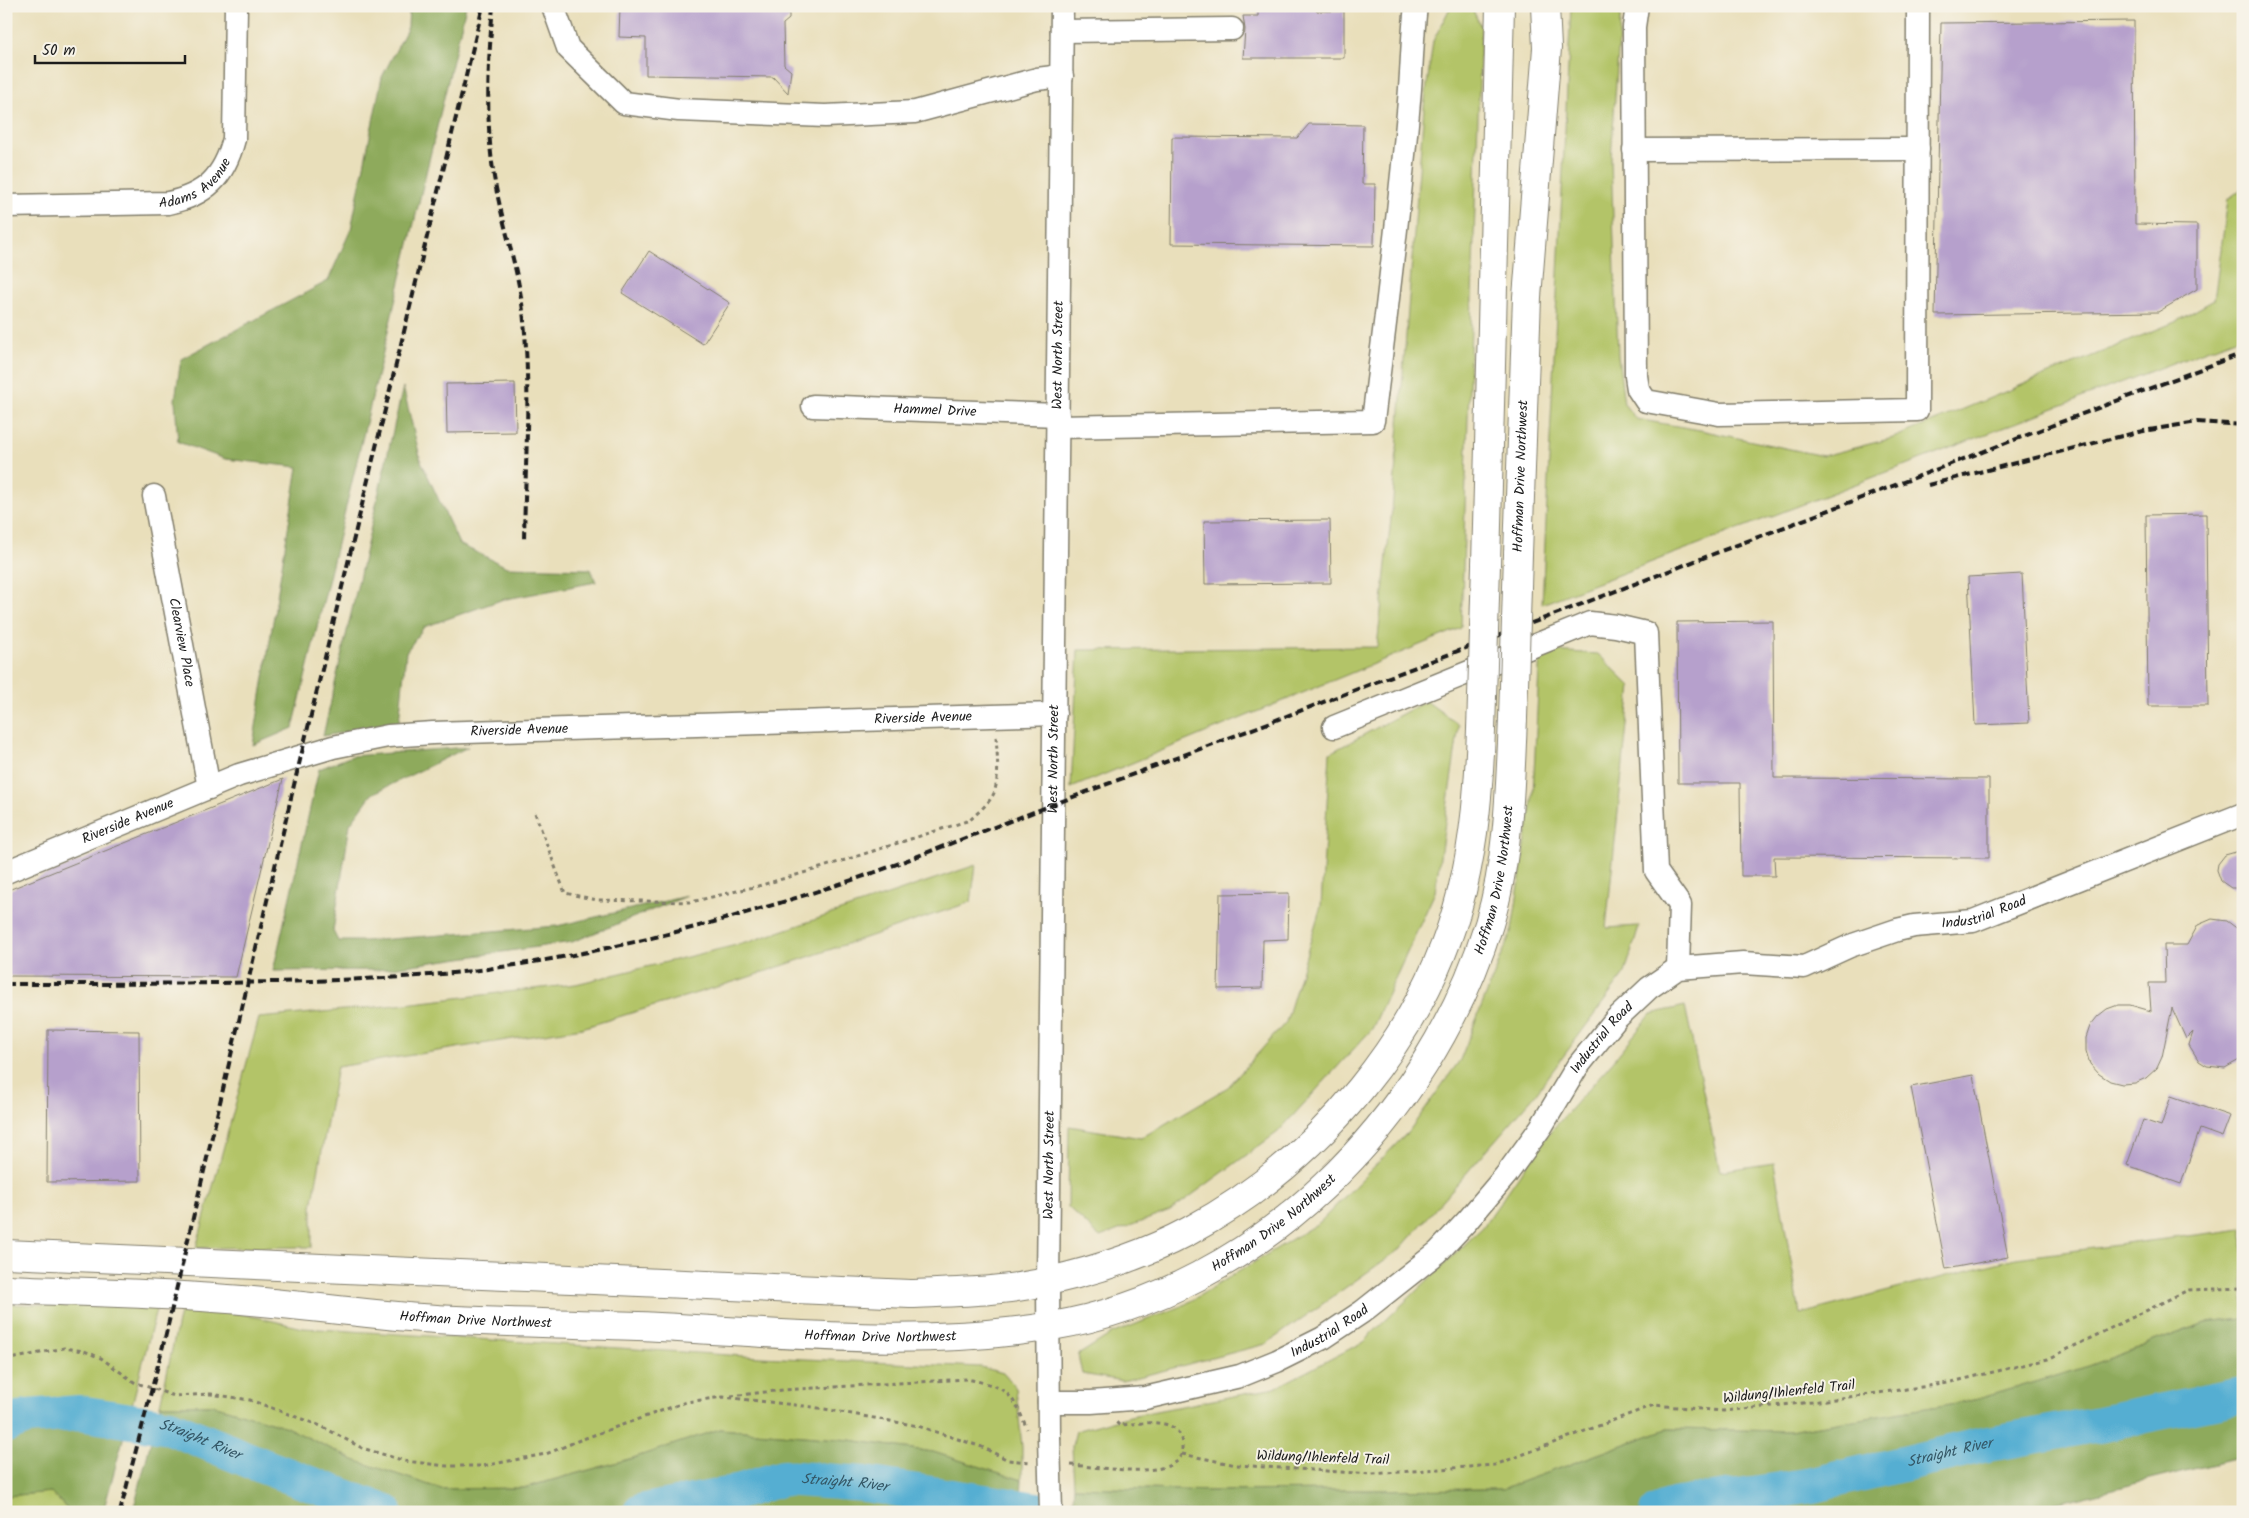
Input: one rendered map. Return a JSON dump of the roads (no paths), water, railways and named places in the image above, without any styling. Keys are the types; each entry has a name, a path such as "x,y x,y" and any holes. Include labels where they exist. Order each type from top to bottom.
{"main road":[{"path":"1488,6 1500,44"},
{"name":"Hoffman Drive Northwest","path":"6,1254 910,1294 994,1289 1048,1282 1141,1254 1190,1231 1235,1202 1310,1144 1344,1110 1401,1032 1425,990 1447,939 1461,894 1476,821 1486,565 1500,6"},
{"name":"Hoffman Drive Northwest","path":"6,1289 217,1298 428,1319 631,1326 881,1338 942,1338 1049,1326 1081,1320 1151,1297 1188,1280 1256,1241 1288,1218 1322,1189 1367,1144 1404,1098 1437,1045 1457,1008 1490,922 1500,876 1507,830 1514,718 1527,297 1547,48 1545,6"},
{"path":"1547,48 1552,6"}],"street":[{"name":"Adams Avenue","path":"6,206 168,204 186,199 204,189 220,175 230,157 234,139 236,6"},
{"path":"553,6 568,48 624,103 678,110 825,116 915,112 1038,79 1062,76"},
{"name":"West North Street","path":"1050,1512 1048,1282 1062,6"},
{"name":"Hammel Drive","path":"813,406 1058,421 1374,421 1394,250 1416,6"},
{"path":"1637,6 1634,27 1634,150 1636,376 1638,389 1646,401 1719,414 1917,410 1918,6"},
{"path":"1062,31 1232,29"},
{"path":"1634,150 1918,149"},
{"name":"Clearview Place","path":"154,496 209,788"},
{"path":"1334,727 1590,623 1616,626 1646,633 1656,871 1680,905 1678,968"},
{"name":"Riverside Avenue","path":"6,872 239,775 332,746 388,736 433,733 1055,714"},
{"name":"Industrial Road","path":"1049,1402 1110,1401 1145,1398 1240,1376 1277,1361 1322,1338 1389,1292 1438,1252 1506,1175 1541,1128 1577,1067 1616,1019 1649,988 1678,968 1743,963 1804,967 1850,946 1897,930 1914,926 1973,921 2243,814"}],"waterway":[{"name":"Straight River","path":"1657,1512 1672,1506 1813,1485 1983,1445 2243,1395"},
{"name":"Straight River","path":"6,1425 27,1417 79,1413 170,1427 263,1466 385,1512"},
{"name":"Straight River","path":"641,1512 728,1495 783,1478 865,1484 1050,1512"}],"railway":[{"path":"120,1512 165,1338 294,785 483,6"},
{"path":"493,6 488,92 491,156 497,195 519,285 526,348 527,403 524,541"},
{"path":"6,984 273,982 437,974 479,970 580,954 728,918 873,873 2243,353"},
{"path":"1928,485 2138,432 2197,422 2243,425"}]}
